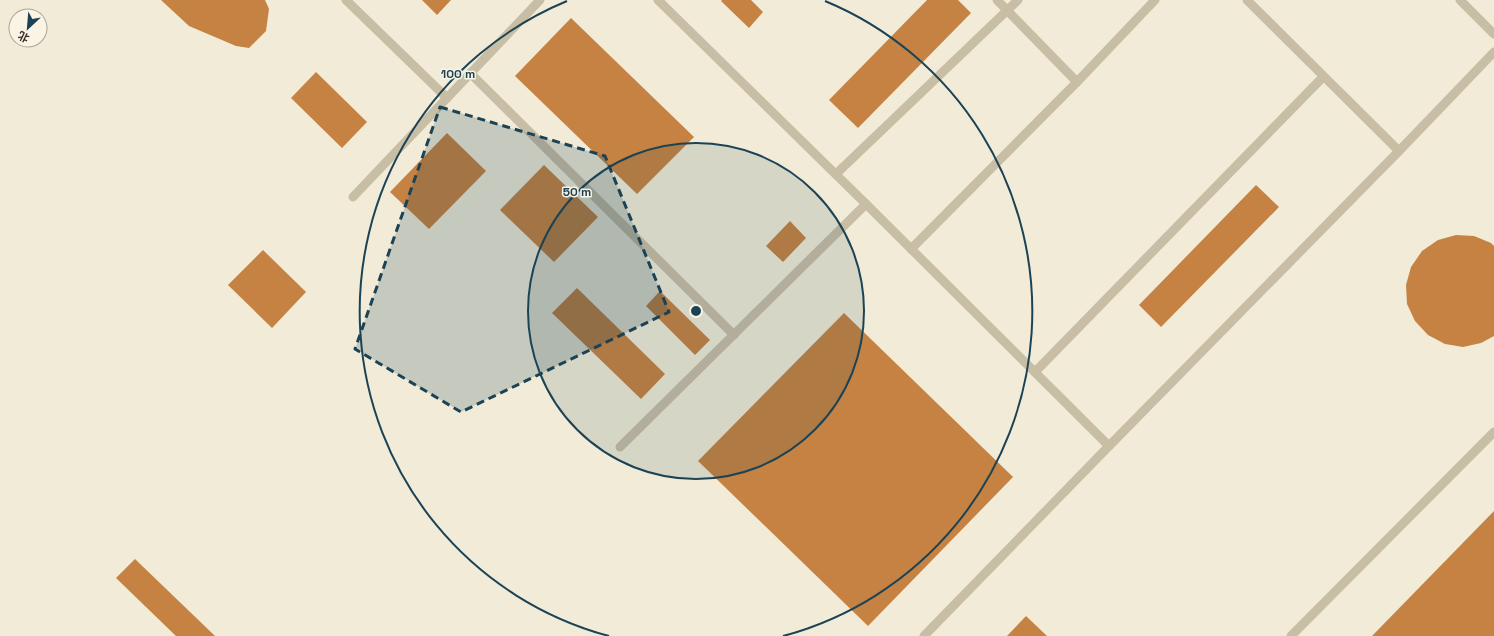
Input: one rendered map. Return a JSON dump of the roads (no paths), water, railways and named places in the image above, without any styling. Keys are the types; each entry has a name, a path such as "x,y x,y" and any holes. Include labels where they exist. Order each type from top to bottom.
{"lane":[{"path":"346,0 447,98"},
{"path":"353,197 540,0"},
{"path":"658,0 911,248 1109,446"},
{"path":"997,0 1077,82"},
{"path":"836,174 1018,0"},
{"path":"911,248 1077,82 1156,0"},
{"path":"1247,0 1399,151"},
{"path":"1460,0 1494,34"},
{"path":"924,636 1494,52"},
{"path":"470,73 734,335"},
{"path":"1035,372 1323,77"},
{"path":"620,447 866,204"},
{"path":"1291,636 1494,432"}]}
